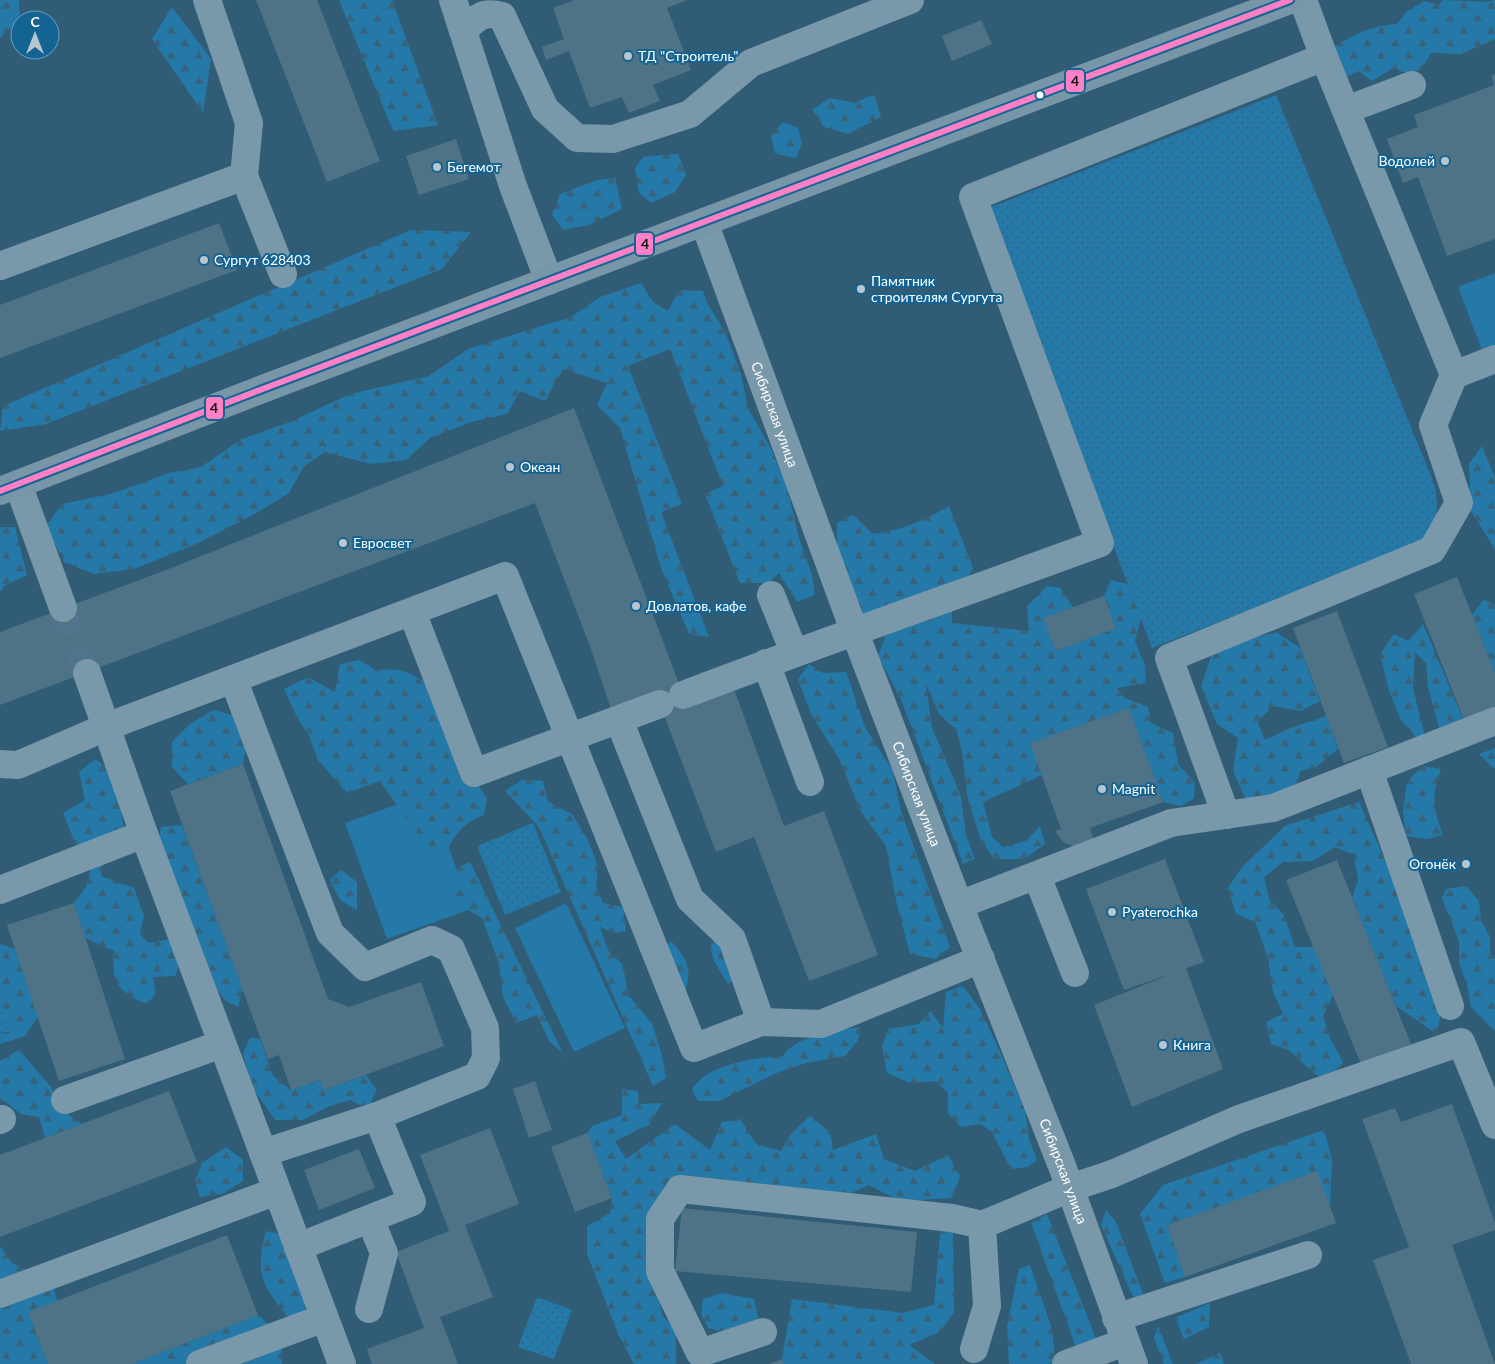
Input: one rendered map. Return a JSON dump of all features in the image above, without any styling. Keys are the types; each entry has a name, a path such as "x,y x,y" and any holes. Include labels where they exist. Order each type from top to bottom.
{"main road":[{"path":"9,487 1276,3"}],"street":[{"path":"207,0 249,123 244,176 283,274"},
{"path":"453,0 513,186 548,281"},
{"path":"464,31 480,14 491,13 502,16 545,109 577,138 613,139 690,114 751,63 910,0"},
{"path":"1226,815 1169,658 1432,550 1459,503 1433,425 1454,375 1324,57 1303,0"},
{"path":"412,612 474,773 672,700 794,652 856,632 1100,543 974,197 1324,57"},
{"path":"1346,110 1412,85"},
{"path":"0,266 244,176"},
{"name":"Сибирская улица","path":"704,222 959,905 1070,1188 1125,1341"},
{"path":"1454,375 1495,359"},
{"path":"9,487 63,608"},
{"path":"0,764 18,765 106,727 234,681 505,576 694,1048 761,1022 821,1024 981,959"},
{"path":"771,595 794,652"},
{"path":"766,663 810,782"},
{"path":"87,673 144,834 342,1364"},
{"path":"234,681 330,934 365,967 432,940 451,949 485,1028 486,1058 477,1076 377,1116 263,1153"},
{"path":"619,720 690,899 732,939 761,1022"},
{"path":"959,905 1172,823 1272,808 1495,721"},
{"path":"1369,770 1450,1006"},
{"path":"0,890 144,834"},
{"path":"1036,876 1075,973"},
{"path":"762,1332 700,1354 660,1271 660,1219 680,1189 952,1218 982,1224 1070,1188 1112,1174 1239,1119 1462,1042 1495,1125"},
{"path":"65,1100 222,1044"},
{"path":"298,1247 412,1202 377,1116"},
{"path":"0,1294 277,1191"},
{"path":"369,1309 384,1253 370,1219"},
{"path":"974,1350 987,1306 982,1224"},
{"path":"1066,1364 1125,1341 1308,1255"},
{"path":"200,1364 324,1318"}],"green space":[{"path":"0,0 19,0 20,10 10,10 10,29 0,38"},
{"path":"339,0 392,0 438,125 393,131"},
{"path":"1443,0 1488,2 1495,0 1495,39 1461,54 1431,53 1421,70 1408,73 1392,69 1372,81 1359,71 1347,77 1334,67 1335,46 1365,31 1380,26 1397,24 1406,12 1424,1 1439,5"},
{"path":"172,7 211,59 203,113 152,39"},
{"path":"874,94 881,117 848,134 824,127 812,110 830,98 855,103"},
{"path":"1276,95 1435,486 1437,510 1433,522 1421,543 1152,648 986,209"},
{"path":"783,122 798,128 802,143 796,158 775,154 771,135"},
{"path":"678,154 686,175 675,192 651,203 639,193 635,168 643,157"},
{"path":"615,178 622,209 589,225 563,230 552,215 560,194 597,180"},
{"path":"411,230 471,232 442,269 46,424 0,431 3,406"},
{"path":"1495,273 1495,346 1482,350 1458,287"},
{"path":"641,283 653,302 668,311 679,290 703,291 707,303 725,332 741,374 748,408 770,447 787,487 799,538 812,575 815,595 797,602 779,573 768,583 740,583 705,494 723,486 670,349 628,366 682,504 661,512 709,637 689,634 661,568 620,428 597,405 607,383 563,369 545,401 520,391 507,414 471,422 430,438 406,460 371,464 325,452 304,466 289,493 253,515 196,544 134,569 94,574 64,562 46,526 62,504 114,493 169,473 201,467 242,439 290,422 350,394 429,376 468,349 571,317 600,297"},
{"path":"1482,446 1495,478 1495,549 1471,511 1469,464"},
{"path":"949,506 973,568 952,606 952,623 1029,631 1027,606 1047,586 1060,588 1073,607 1044,618 1056,651 1116,628 1104,596 1111,580 1131,585 1142,615 1135,641 1146,668 1145,683 1117,688 1125,698 1148,707 1151,723 1173,733 1178,764 1195,783 1194,798 1181,806 1163,802 1129,708 1031,743 1042,775 983,802 992,837 1003,847 1026,841 1040,826 1045,844 1024,859 994,859 980,838 968,800 962,751 956,729 939,714 926,684 932,727 961,797 966,835 975,859 963,864 902,702 878,655 885,638 860,615 837,549 837,523 853,515 873,534 913,524"},
{"path":"0,527 15,527 27,575 4,586 0,592"},
{"path":"1483,600 1494,604 1495,607 1495,673 1472,615"},
{"path":"1423,624 1465,724 1457,740 1439,728 1428,687 1426,663 1415,652 1413,688 1424,733 1420,742 1401,720 1389,691 1380,654 1394,634 1408,641"},
{"path":"1276,632 1300,648 1320,701 1301,711 1272,706 1258,722 1265,740 1290,728 1326,716 1338,749 1316,767 1300,771 1296,797 1247,802 1233,771 1238,738 1217,724 1201,686 1211,656 1234,643"},
{"path":"359,660 374,669 402,670 437,687 472,775 487,799 484,815 469,822 459,832 443,857 451,871 470,862 575,1078 562,1052 549,1041 537,1015 516,1023 503,997 499,963 482,918 458,904 453,885 380,781 347,793 318,760 309,736 297,717 284,689 308,677 335,692 340,664"},
{"path":"809,664 823,673 846,672 865,727 893,771 901,811 950,947 935,959 910,954 897,905 886,846 860,810 840,760 811,714 798,679"},
{"path":"213,710 233,715 246,746 243,764 188,784 172,767 172,742 190,724"},
{"path":"1495,748 1495,768 1493,768 1479,754"},
{"path":"95,759 113,772 124,827 108,844 101,876 134,888 144,916 140,934 148,943 170,939 181,960 175,976 153,977 156,995 145,1004 128,994 118,984 114,971 114,951 85,938 74,903 86,887 91,868 74,840 63,813 85,800 79,772"},
{"path":"1422,766 1441,769 1434,802 1443,835 1427,839 1406,836 1403,812 1407,782"},
{"path":"522,780 543,781 548,802 572,814 588,840 598,867 596,887 603,903 623,907 626,931 613,933 600,927 608,950 623,965 628,995 652,1023 662,1056 666,1078 653,1086 539,827 505,791"},
{"path":"429,793 471,909 387,939 345,823"},
{"path":"1359,802 1390,871 1442,1007 1437,1034 1396,1006 1352,898 1358,880 1354,855 1335,847 1313,861 1283,862 1264,877 1269,899 1284,915 1295,947 1314,947 1333,995 1323,1016 1330,1038 1343,1062 1335,1082 1316,1075 1289,1050 1271,1044 1266,1022 1283,1014 1273,992 1268,958 1255,922 1236,914 1228,888 1242,867 1285,826"},
{"path":"533,823 561,892 505,915 477,846"},
{"path":"182,825 243,990 238,1007 226,1001 202,972 158,843 161,827"},
{"path":"341,870 357,882 357,910 340,900 330,880"},
{"path":"1466,886 1479,901 1481,920 1490,937 1490,952 1495,957 1495,1031 1471,1007 1467,985 1459,963 1459,941 1442,898 1446,889"},
{"path":"566,903 625,1028 574,1052 515,928"},
{"path":"721,938 737,977 728,984 714,961 710,945"},
{"path":"671,941 686,961 688,967 688,979 684,996 662,950"},
{"path":"0,944 15,949 38,1017 25,1036 0,1044"},
{"path":"963,986 980,1009 1025,1110 1029,1139 1037,1160 1028,1167 1011,1169 992,1132 980,1124 961,1127 948,1113 948,1093 936,1081 910,1083 887,1073 882,1047 888,1029 919,1024 930,1011 943,1028 946,992"},
{"path":"0,999 10,1031 0,1034"},
{"path":"861,1027 858,1040 845,1056 806,1063 779,1072 719,1101 698,1101 692,1090 708,1074 733,1064 760,1058 783,1056 797,1043 807,1039 830,1032"},
{"path":"250,1038 260,1039 273,1076 291,1090 320,1080 324,1090 366,1075 377,1090 368,1109 350,1100 327,1107 303,1120 275,1120 252,1087 243,1054"},
{"path":"19,1050 51,1087 61,1110 82,1124 45,1138 39,1117 21,1114 0,1098 0,1061"},
{"path":"622,1089 638,1091 639,1104 662,1103 649,1125 615,1141 626,1159 675,1124 710,1150 722,1122 740,1119 756,1144 781,1151 792,1133 810,1116 830,1132 833,1150 876,1134 884,1159 915,1171 948,1155 960,1176 952,1198 900,1201 869,1185 846,1195 722,1181 666,1183 649,1215 646,1268 657,1288 662,1315 676,1330 676,1364 634,1364 619,1336 587,1254 587,1226 610,1213 612,1198 587,1133 592,1126 622,1115"},
{"path":"1324,1130 1332,1159 1330,1208 1317,1172 1167,1225 1185,1277 1165,1283 1140,1214 1163,1185"},
{"path":"226,1147 243,1160 243,1181 222,1194 200,1197 195,1181 202,1163"},
{"path":"1106,1210 1116,1222 1145,1299 1137,1305 1101,1225"},
{"path":"1047,1214 1106,1364 1082,1364 1031,1223"},
{"path":"941,1224 953,1228 954,1312 940,1332 909,1345 935,1364 784,1364 782,1359 792,1299 903,1313 934,1305"},
{"path":"266,1231 284,1235 311,1305 291,1320 273,1298 263,1279 261,1258"},
{"path":"0,1246 12,1263 53,1284 57,1301 28,1312 48,1364 0,1364"},
{"path":"1030,1265 1052,1329 1055,1361 1048,1364 1009,1364 1007,1325 1019,1269"},
{"path":"722,1293 754,1299 758,1318 752,1329 734,1334 708,1328 701,1314 703,1299"},
{"path":"537,1297 572,1310 554,1359 518,1347"},
{"path":"1210,1303 1209,1327 1184,1339 1175,1318"},
{"path":"258,1315 269,1325 280,1341 282,1364 132,1364"},
{"path":"1158,1326 1173,1364 1164,1364 1154,1338"},
{"path":"1220,1353 1224,1364 1196,1364"}],"building":[{"path":"256,0 317,0 380,161 327,182"},
{"name":"ТД \"Строитель\"","path":"574,0 687,0 667,8 691,70 653,85 660,101 629,113 622,97 590,108 569,51 546,60 542,47 564,39 553,8"},
{"path":"981,20 992,44 952,61 942,36"},
{"name":"Водолей","path":"1495,74 1495,239 1447,256 1418,177 1403,183 1387,139 1418,127 1414,115 1494,85 1491,76"},
{"name":"Бегемот","path":"456,139 469,179 419,195 406,156"},
{"path":"219,223 237,270 0,358 0,305"},
{"path":"574,408 685,699 731,681 784,826 824,811 878,955 809,981 754,837 716,852 656,694 612,712 591,649 535,503 0,705 0,632 166,570"},
{"path":"1457,577 1495,673 1495,713 1466,725 1414,594"},
{"path":"1104,596 1116,628 1056,651 1043,618"},
{"path":"1337,611 1388,747 1344,763 1293,628"},
{"name":"Magnit","path":"1129,708 1163,802 1090,828 1095,844 1080,849 1063,842 1055,831 1061,829 1030,743"},
{"path":"243,764 328,999 349,1007 421,982 444,1046 324,1090 320,1080 291,1090 279,1055 268,1059 170,791"},
{"path":"1165,859 1204,962 1186,968 1223,1069 1132,1107 1094,1005 1171,974 1124,990 1086,889"},
{"path":"1337,860 1411,1044 1361,1064 1286,880"},
{"path":"74,903 125,1059 59,1081 7,925"},
{"path":"535,1081 552,1130 529,1138 513,1089"},
{"path":"169,1091 197,1162 0,1237 0,1155"},
{"path":"1452,1104 1495,1223 1495,1230 1452,1245 1495,1364 1411,1364 1373,1260 1409,1247 1362,1119 1395,1108 1401,1122"},
{"path":"490,1128 519,1204 465,1225 493,1297 440,1317 458,1364 372,1364 367,1349 424,1328 396,1252 449,1231 420,1155"},
{"path":"587,1133 612,1198 575,1212 551,1147"},
{"path":"359,1149 375,1188 319,1210 304,1170"},
{"path":"1317,1171 1336,1223 1185,1277 1167,1225"},
{"path":"682,1208 917,1232 911,1292 675,1271"},
{"path":"227,1235 258,1315 132,1364 48,1364 28,1312"},
{"path":"782,1359 784,1364 769,1364"}],"tunnel":[{"path":"63,608 87,673"}],"transit line":[{"name":"4","path":"0,491 260,390 1290,0"}],"place":[{"name":"ТД \"Строитель\"","path":"628,56"},
{"name":"Водолей","path":"1445,161"},
{"name":"Бегемот","path":"437,167"},
{"name":"Сургут 628403","path":"204,260"},
{"name":"Памятник строителям Сургута","path":"861,289"},
{"name":"Океан","path":"510,467"},
{"name":"Евросвет","path":"343,543"},
{"name":"Довлатов, кафе","path":"636,606"},
{"name":"Magnit","path":"1102,789"},
{"name":"Огонёк","path":"1466,864"},
{"name":"Pyaterochka","path":"1112,912"},
{"name":"Книга","path":"1163,1045"}]}
